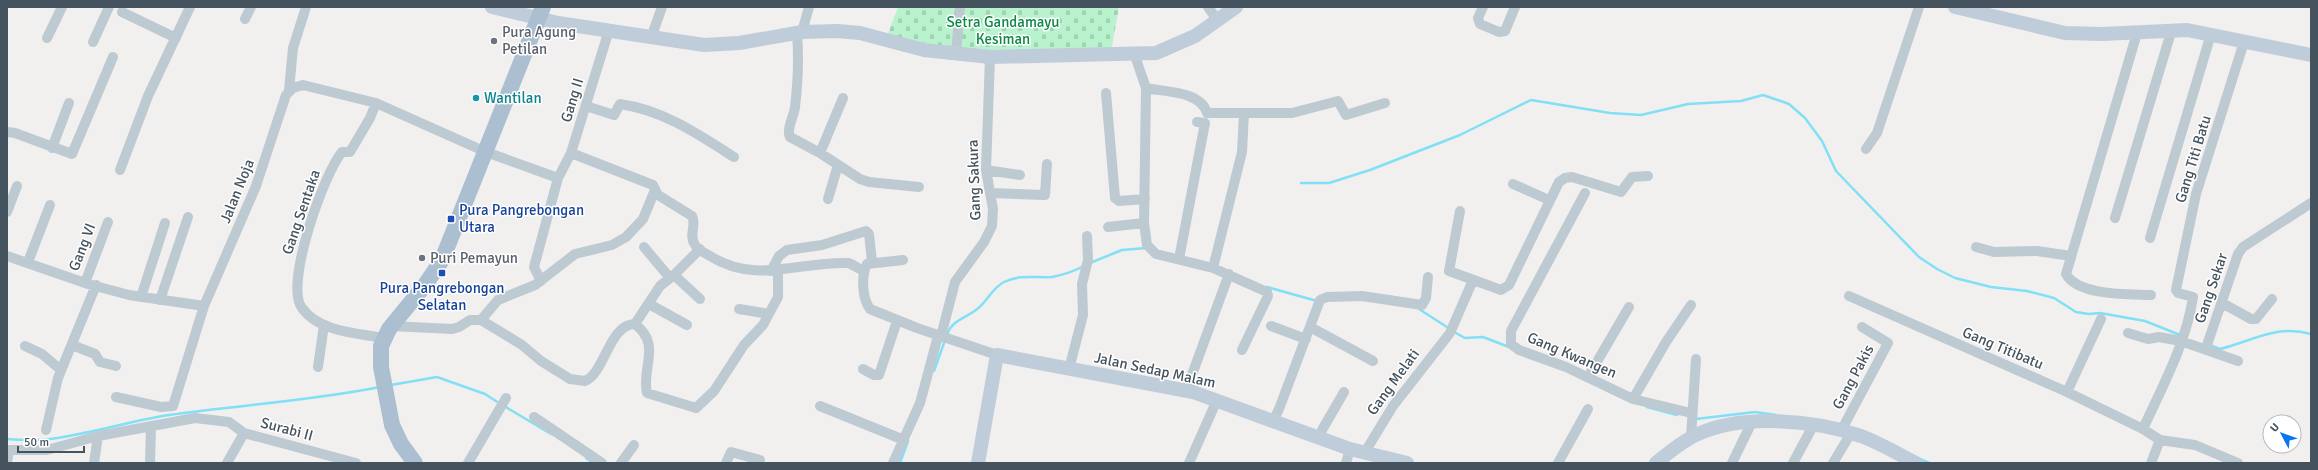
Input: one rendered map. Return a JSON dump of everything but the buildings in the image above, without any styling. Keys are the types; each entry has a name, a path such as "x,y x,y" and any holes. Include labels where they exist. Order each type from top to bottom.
{"main road":[{"path":"415,463 394,430 384,385 380,360 387,332 425,285 442,260 541,13"}],"street":[{"path":"47,38 62,7"},
{"path":"93,42 109,7"},
{"path":"120,170 148,96 190,7"},
{"path":"245,19 251,7"},
{"name":"Jalan Noja","path":"116,397 161,407 173,406 204,306 256,186 289,90 293,48 306,7"},
{"path":"492,7 541,13 609,30 651,38 716,44 738,43 800,32 854,32 914,48 990,57 1134,53 1148,54 1167,49 1195,36 1236,7"},
{"path":"651,38 662,7"},
{"path":"809,7 800,32 798,77 794,113 788,135 869,182 920,187"},
{"path":"956,54 960,7"},
{"path":"1208,7 1218,21"},
{"path":"1483,7 1478,18 1480,24 1499,32 1504,31 1515,7"},
{"path":"1866,149 1877,133 1919,7"},
{"path":"1955,7 2064,33 2137,33 2172,30 2211,34 2311,55"},
{"path":"122,12 176,38"},
{"name":"Gang II","path":"541,281 534,267 558,178 571,153 609,30"},
{"path":"2115,218 2172,30"},
{"path":"2137,33 2071,256 2067,275 2087,288 2109,293 2151,294"},
{"path":"2150,238 2211,34"},
{"name":"Gang Titi Batu","path":"2182,337 2193,298 2191,296 2178,293 2176,288 2196,194 2244,42"},
{"path":"1134,53 1146,88 1144,223 1150,250 1214,266 1228,274 1264,289 1268,293 1242,350"},
{"path":"7,132 15,133 70,154 74,153 113,57"},
{"name":"Gang Sakura","path":"894,463 920,403 942,337 955,282 984,242 992,226 993,209 986,170 990,57"},
{"path":"290,74 303,85 376,103 486,152 558,178"},
{"path":"289,90 303,85"},
{"path":"1146,88 1196,98 1204,103 1207,113 1292,113 1338,101 1346,116 1385,103"},
{"path":"1106,93 1115,198 1119,202 1145,199"},
{"path":"820,153 843,98"},
{"path":"52,148 69,103"},
{"name":"Gang Sentaka","path":"376,103 370,118 350,152 342,152 333,164 301,255 298,271 298,299 302,308 324,325 387,332 452,329 459,327 470,320 481,320"},
{"path":"586,106 614,115 620,104 653,112 680,123 734,157"},
{"path":"1214,266 1242,152 1244,113"},
{"path":"1180,257 1205,123 1197,122"},
{"path":"571,153 650,183 654,186 654,190 662,198 692,216 694,220 692,240 700,249 726,264 754,270 775,271 848,263 864,271"},
{"path":"990,193 1045,195 1047,164"},
{"path":"828,199 838,165"},
{"path":"986,170 1020,175"},
{"path":"1460,211 1448,269 1451,273 1501,290 1507,288 1559,182 1565,178 1579,179 1621,192 1632,177 1648,176"},
{"path":"1513,184 1549,200"},
{"path":"7,212 17,186"},
{"path":"654,190 643,219 626,237 612,245 575,254 541,281 498,300 481,320 522,345 540,361 567,377 575,381 588,379 618,334 627,326 635,324 660,286 672,277 700,249"},
{"name":"Gang Kwangen","path":"1585,193 1511,331 1511,344 1519,350 1542,357 1633,399 1691,416"},
{"name":"Gang Sekar","path":"2207,346 2238,254 2243,247 2311,203"},
{"path":"28,262 50,204"},
{"path":"160,300 188,217"},
{"name":"Gang VI","path":"85,282 108,222"},
{"path":"141,297 165,223"},
{"path":"1108,227 1144,223"},
{"path":"635,324 646,334 649,342 647,393 696,408 717,388 739,352 761,327 779,292 775,271 776,260 786,250 822,245 866,231 869,234 872,262"},
{"path":"1069,369 1083,315 1081,291 1086,264 1087,236"},
{"path":"1976,247 1994,252 2037,251 2071,256"},
{"path":"644,248 672,277 700,299"},
{"path":"8,257 28,262 85,282 141,297 204,306"},
{"path":"903,260 872,262 867,264 864,271 867,304 874,312 997,355 978,463"},
{"path":"1186,391 1228,274"},
{"path":"1273,421 1279,409 1319,302 1327,297 1362,296 1422,305 1426,298 1428,277"},
{"name":"Gang Melati","path":"1365,452 1393,406 1452,330 1473,280"},
{"path":"46,430 61,370 96,285"},
{"name":"Gang Titibatu","path":"1849,296 2067,392 2143,429 2160,440"},
{"path":"2222,303 2251,319 2256,319 2272,299"},
{"path":"649,304 687,325"},
{"path":"1633,399 1666,342 1691,305"},
{"path":"1588,377 1629,307"},
{"path":"739,309 768,314"},
{"path":"2067,392 2101,319"},
{"path":"863,369 874,375 879,375 897,321"},
{"path":"318,367 324,325"},
{"path":"1271,326 1306,339"},
{"name":"Gang Pakis","path":"1845,430 1888,343 1862,326"},
{"path":"1310,327 1373,361"},
{"path":"2128,333 2148,339 2158,337 2182,337 2207,346 2238,361"},
{"path":"2143,429 2167,379 2182,337"},
{"path":"72,345 95,354 100,362 116,366"},
{"path":"25,346 42,354 61,370"},
{"name":"Jalan Sedap Malam","path":"997,355 1186,391 1216,400 1350,449 1408,463"},
{"path":"1691,437 1691,416 1696,359"},
{"path":"1318,437 1344,392"},
{"path":"1189,463 1216,400"},
{"path":"468,463 504,401"},
{"path":"820,406 904,440"},
{"path":"1558,463 1588,409"},
{"path":"7,463 8,450 48,450 98,436 204,417 229,422 244,433"},
{"path":"534,417 599,462"},
{"path":"1656,463 1691,437 1710,430 1752,422 1777,421 1845,430 1869,439 1916,463"},
{"path":"1732,463 1752,422"},
{"path":"150,426 150,463"},
{"path":"1793,463 1813,426"},
{"path":"1833,463 1845,430"},
{"name":"Surabi II","path":"227,463 244,433 356,463"},
{"path":"94,463 98,436"},
{"path":"2151,463 2160,440 2195,445 2238,463"},
{"path":"621,463 634,445"},
{"path":"1346,463 1350,449"},
{"path":"726,463 732,452 760,460"}],"green space":[{"name":"Setra Gandamayu Kesiman","path":"898,7 1119,7 1111,52 990,55 887,36"}],"waterway":[{"path":"1301,183 1329,183 1370,170 1460,135 1531,100 1610,113 1641,115 1688,104 1741,101 1763,95 1789,104 1805,118 1822,141 1836,171 1919,257 1937,269 1955,278 1991,287 2027,291 2054,298 2076,312 2089,314 2100,313 2145,321 2180,335"},
{"path":"1090,263 1122,250 1146,248"},
{"path":"947,335 955,323 976,310 996,288 1004,282 1022,277 1052,277 1069,273 1084,266"},
{"path":"1267,287 1317,301"},
{"path":"1419,309 1450,329"},
{"path":"2212,346 2220,349 2276,332 2298,331 2311,334"},
{"path":"1454,332 1465,338 1483,337 1509,347"},
{"path":"934,371 945,340"},
{"path":"391,385 437,377 485,394 499,403"},
{"path":"7,439 50,439 169,415 327,396 380,387"},
{"path":"504,406 551,434"},
{"path":"1647,407 1677,415"},
{"path":"1696,419 1755,412 1776,415"},
{"path":"900,463 908,441"},
{"path":"586,458 593,463"},
{"path":"1920,459 1929,463"}],"place":[{"name":"Pura Agung Petilan","path":"494,41"},
{"name":"Wantilan","path":"476,98"},
{"name":"Pura Pangrebongan Utara","path":"451,219"},
{"name":"Puri Pemayun","path":"422,258"},
{"name":"Pura Pangrebongan Selatan","path":"442,273"}]}
